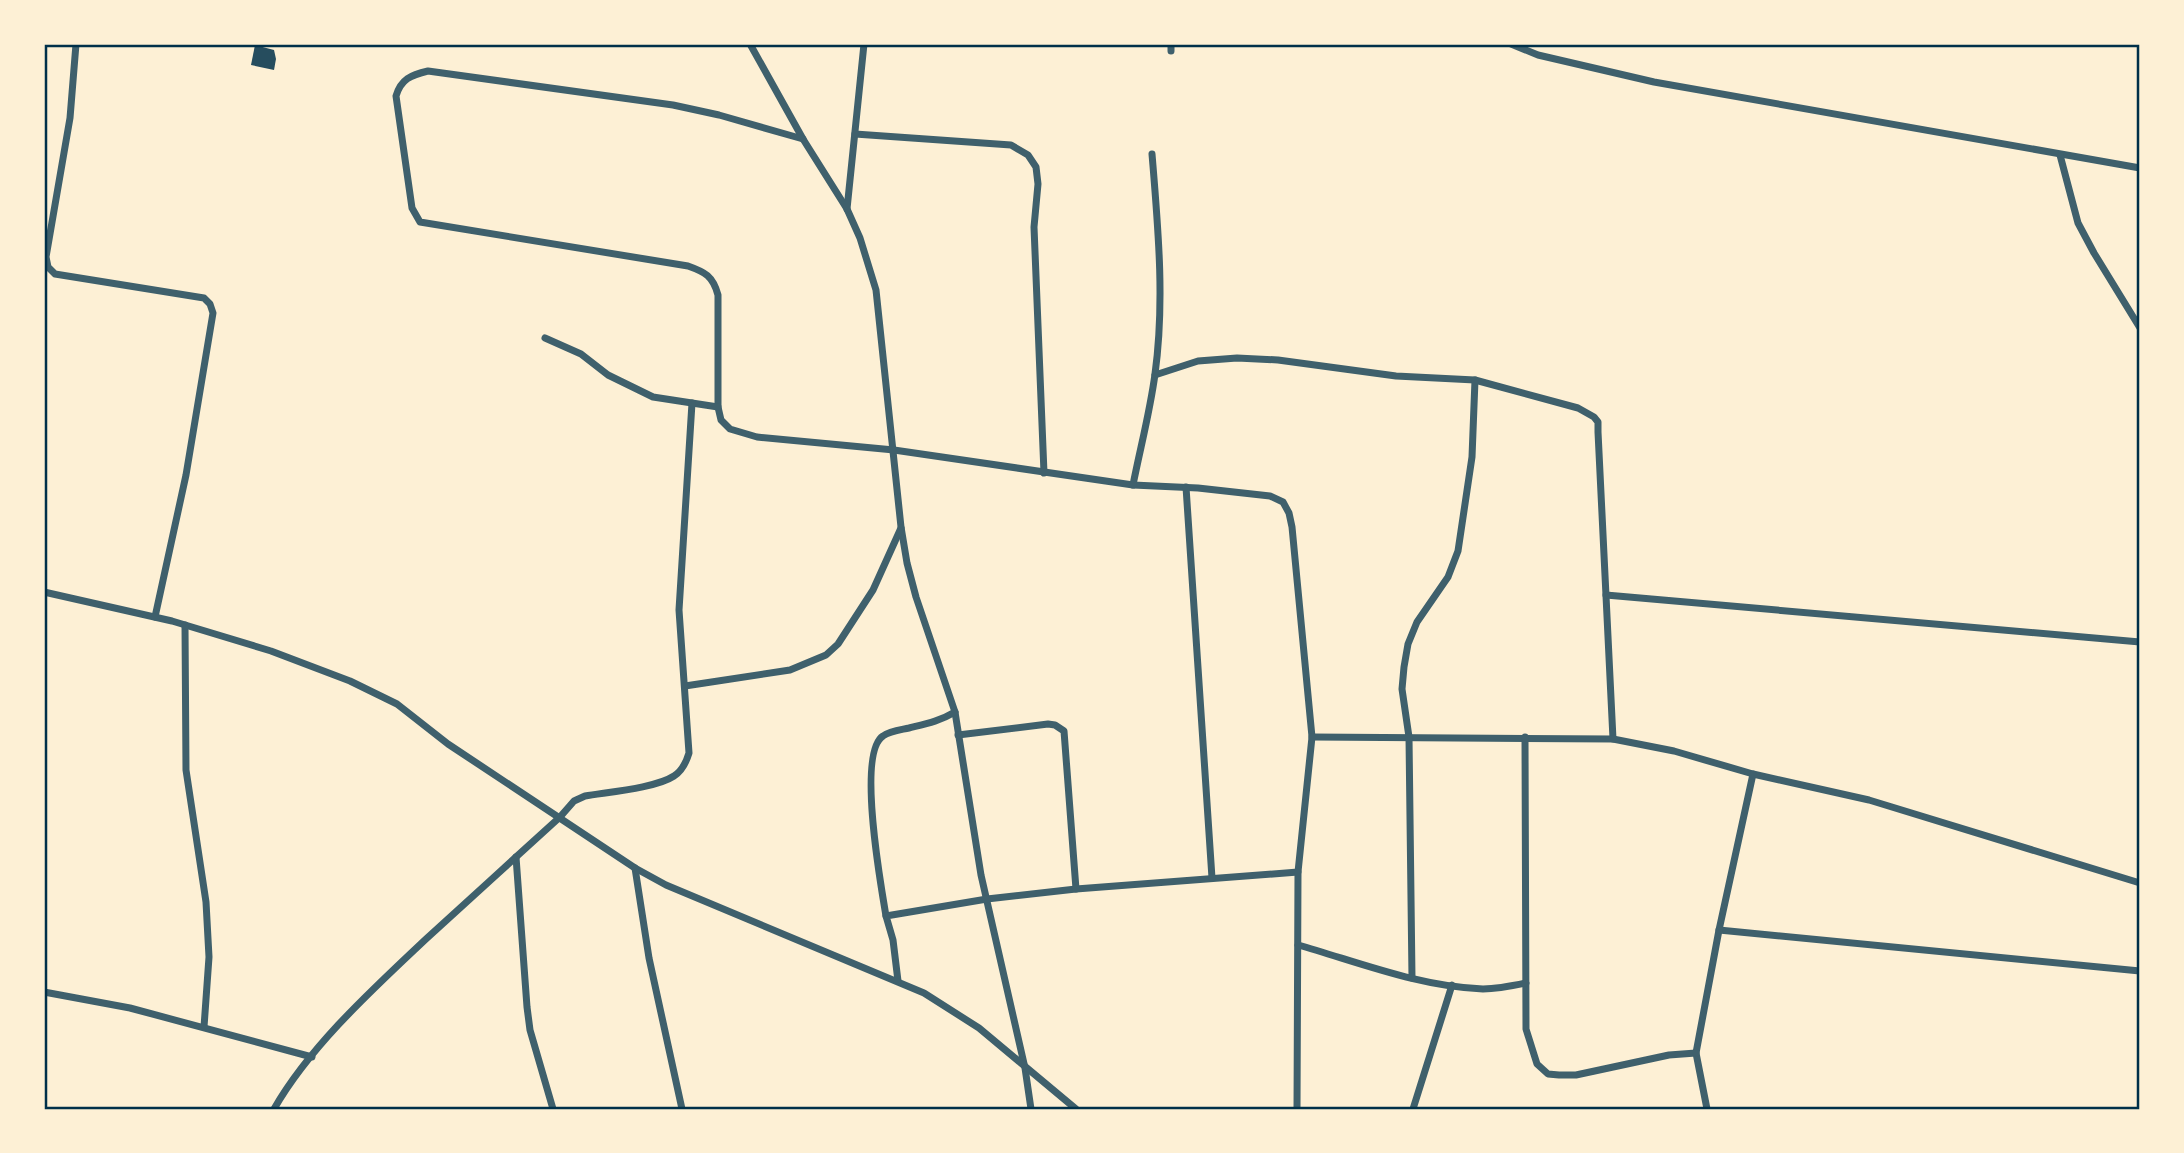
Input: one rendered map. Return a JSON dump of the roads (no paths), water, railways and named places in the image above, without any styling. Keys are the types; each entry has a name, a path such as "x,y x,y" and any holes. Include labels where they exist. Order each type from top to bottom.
{"street":[{"path":"76,44 70,118 49,234 46,257 48,267 55,274 205,298 213,313 186,475 155,617"},
{"path":"750,44 846,209 860,238 876,290 907,563 955,712 987,899 1025,1068 1031,1109"},
{"path":"846,209 864,44"},
{"path":"1511,44 1538,55 1654,82 2140,168"},
{"path":"803,139 673,105 428,71 405,78 396,96 412,208 420,222 688,266 703,272 715,282 718,295 718,407 721,420 730,429 757,437 894,450 1133,485 1186,487 1270,496 1283,502 1289,513 1312,737 1298,872 1297,1109"},
{"path":"855,134 1011,145 1028,155 1036,167 1038,184 1034,227 1044,473"},
{"path":"1133,485 1155,375 1160,316 1160,248 1152,154"},
{"path":"2060,155 2078,223 2140,328"},
{"path":"545,338 581,354 608,375 653,397 718,407"},
{"path":"1155,375 1198,361 1237,358 1278,360 1396,376 1475,380 1578,408 1594,417 1598,422 1613,739"},
{"path":"1412,978 1409,737 1402,690 1404,667 1408,644 1417,622 1448,577 1458,551 1472,457 1475,380"},
{"path":"274,1109 312,1057 368,993 560,817 574,801 585,796 661,782 675,776 685,766 689,753 679,610 692,403"},
{"path":"1186,487 1212,878"},
{"path":"685,686 790,670 826,655 838,644 873,590 901,527"},
{"path":"44,592 155,617 271,651 350,681 397,704 448,744 635,868 697,899 924,993 979,1028 1076,1109"},
{"path":"1605,595 2140,642"},
{"path":"185,625 186,770 206,902 209,957 205,1027"},
{"path":"898,981 893,940 879,878 872,805 871,770 875,748 880,737 930,723 955,712"},
{"path":"958,735 1048,724 1064,731 1076,888"},
{"path":"1312,737 1613,739 1674,751 1753,774 1869,800 2140,883"},
{"path":"1525,737 1526,1029 1537,1064 1548,1074 1576,1075 1669,1055 1696,1053"},
{"path":"1707,1109 1696,1053 1753,774"},
{"path":"516,857 530,1030 553,1109"},
{"path":"635,868 649,958 682,1109"},
{"path":"886,916 1076,888 1298,872"},
{"path":"1719,930 2140,971"},
{"path":"1298,945 1412,978 1452,985 1484,989 1526,983"},
{"path":"1413,1109 1452,985"},
{"path":"44,992 130,1008 312,1057"}]}
